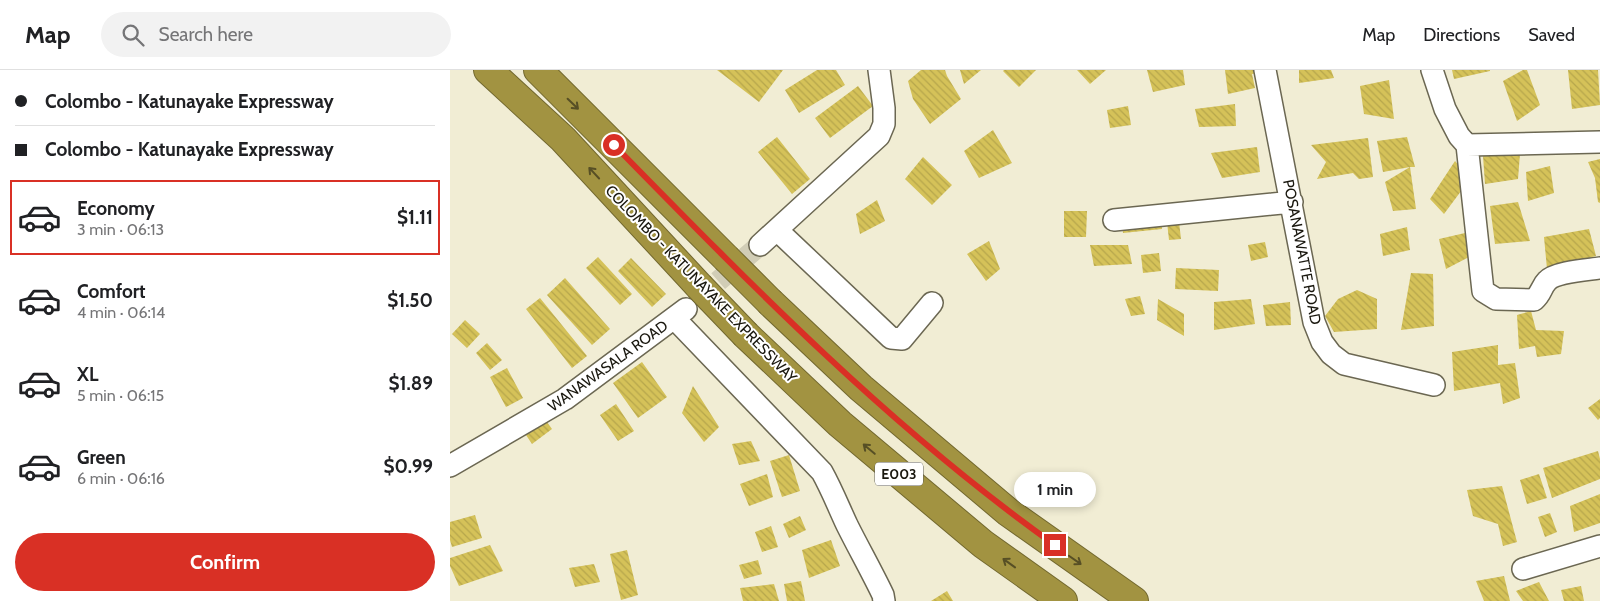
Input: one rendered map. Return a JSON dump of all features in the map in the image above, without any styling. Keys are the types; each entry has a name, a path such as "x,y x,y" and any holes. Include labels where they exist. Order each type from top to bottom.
{"highway":[{"name":"COLOMBO - KATUNAYAKE EXPRESSWAY","path":"488,70 563,139 686,304 746,334 847,430 983,544 1063,601"},
{"name":"E003","path":"538,70 726,258 861,388 1008,512 1134,601"}],"street":[{"path":"760,245 880,136 884,124 884,108 878,70"},
{"name":"POSANAWATTE ROAD","path":"1265,70 1314,322 1322,342 1331,354 1344,364 1434,385"},
{"path":"1432,70 1436,76 1445,109 1459,136 1467,145 1483,291 1496,299 1534,300 1540,295 1546,281 1555,276 1600,268"},
{"path":"1467,145 1600,142"},
{"path":"1114,220 1292,202"},
{"path":"777,230 891,338 902,338 932,302"},
{"name":"WANAWASALA ROAD","path":"450,466 565,399 686,304"},
{"path":"686,304 822,472 832,488 847,525 880,588 884,601"},
{"path":"1523,569 1600,546"}],"building":[{"path":"717,70 783,70 759,102"},
{"path":"817,70 836,70 845,85 799,113 785,90"},
{"path":"921,70 945,70 961,99 930,124 913,99 908,81"},
{"path":"960,70 981,70 964,84"},
{"path":"1004,70 1036,70 1019,87"},
{"path":"1077,70 1106,70 1090,84"},
{"path":"1147,70 1183,70 1185,85 1153,92"},
{"path":"1225,70 1259,70 1260,73 1252,74 1255,88 1228,94"},
{"path":"1299,70 1331,70 1334,78 1299,83"},
{"path":"1452,70 1490,70 1490,71 1454,79"},
{"path":"1523,70 1527,70 1540,105 1517,121 1503,81"},
{"path":"1568,70 1598,70 1600,105 1572,109"},
{"path":"1389,80 1394,119 1364,114 1360,86"},
{"path":"858,86 873,106 830,138 815,118"},
{"path":"1235,104 1236,126 1199,127 1195,109"},
{"path":"1128,106 1131,125 1110,128 1107,110"},
{"path":"993,130 1012,163 979,178 964,151"},
{"path":"777,137 810,179 792,194 758,152"},
{"path":"1407,137 1415,167 1383,172 1377,141"},
{"path":"1368,138 1373,177 1359,179 1353,173 1317,179 1326,162 1311,145"},
{"path":"1257,147 1260,172 1222,178 1211,153"},
{"path":"1520,154 1518,179 1485,184 1483,156"},
{"path":"923,157 952,185 932,205 905,179"},
{"path":"1600,159 1600,203 1598,202 1595,178 1588,162"},
{"path":"1455,161 1470,179 1444,214 1430,199"},
{"path":"1550,166 1554,193 1528,201 1526,172"},
{"path":"1410,167 1416,209 1393,211 1385,182"},
{"path":"877,200 885,221 860,234 856,214"},
{"path":"1518,202 1530,241 1495,244 1490,206"},
{"path":"1160,210 1162,229 1123,233 1121,214"},
{"path":"1064,211 1087,211 1086,237 1064,237"},
{"path":"1166,213 1178,213 1181,239 1169,240"},
{"path":"1407,227 1410,250 1383,256 1380,234"},
{"path":"1589,229 1596,256 1547,269 1544,237"},
{"path":"1465,233 1469,257 1446,269 1439,239"},
{"path":"989,241 1000,269 986,281 967,254"},
{"path":"1265,242 1268,257 1251,261 1248,245"},
{"path":"1090,245 1128,245 1132,264 1094,266"},
{"path":"1159,253 1161,271 1143,273 1141,255"},
{"path":"598,257 632,294 620,305 586,268"},
{"path":"631,258 666,294 652,307 618,271"},
{"path":"1176,268 1219,270 1218,291 1175,289"},
{"path":"1411,273 1433,274 1434,326 1401,330"},
{"path":"565,278 610,329 592,345 547,295"},
{"path":"1357,290 1377,299 1377,329 1334,332 1325,316 1338,299"},
{"path":"1140,296 1145,314 1131,316 1125,299"},
{"path":"540,298 587,356 572,368 526,309"},
{"path":"1158,299 1184,314 1184,336 1157,320"},
{"path":"1251,299 1255,324 1214,330 1214,302"},
{"path":"1290,302 1291,325 1266,326 1263,305"},
{"path":"1531,311 1536,330 1564,331 1561,354 1537,357 1535,346 1519,349 1517,315"},
{"path":"465,320 480,334 467,348 452,334"},
{"path":"487,343 502,360 490,370 476,353"},
{"path":"1498,345 1498,365 1515,363 1520,398 1503,404 1500,383 1454,391 1452,352"},
{"path":"642,362 667,397 638,418 613,383"},
{"path":"507,368 523,398 506,407 490,377"},
{"path":"693,386 719,427 704,442 682,413"},
{"path":"1600,399 1600,418 1598,420 1588,408"},
{"path":"616,404 634,431 618,441 600,415"},
{"path":"544,418 552,429 532,444 524,432"},
{"path":"751,441 760,461 739,465 732,444"},
{"path":"1598,451 1600,479 1552,498 1543,468"},
{"path":"789,455 800,491 782,497 770,461"},
{"path":"767,474 773,497 749,506 740,484"},
{"path":"1539,474 1547,498 1527,504 1520,480"},
{"path":"1502,486 1517,542 1503,546 1498,524 1473,516 1467,490"},
{"path":"1600,494 1600,523 1574,532 1570,506"},
{"path":"1550,513 1557,532 1545,537 1538,517"},
{"path":"475,515 482,538 452,547 450,522"},
{"path":"800,516 806,530 789,538 783,524"},
{"path":"771,526 778,547 762,552 755,532"},
{"path":"831,540 840,566 809,578 802,550"},
{"path":"490,545 503,571 459,586 450,566 450,558"},
{"path":"627,550 638,595 621,600 610,554"},
{"path":"758,560 762,574 744,579 739,565"},
{"path":"594,564 600,582 575,587 569,568"},
{"path":"1504,576 1510,601 1484,601 1476,581"},
{"path":"801,581 805,601 787,601 784,584"},
{"path":"1539,582 1549,601 1523,601 1516,591"},
{"path":"774,584 779,601 743,601 740,588"},
{"path":"1581,586 1584,601 1564,601 1561,590"},
{"path":"947,591 953,601 931,601"}],"tunnel":[{"path":"694,302 760,245"}],"route":[{"path":"614,145 726,258 861,388 1008,512 1055,545"}]}
